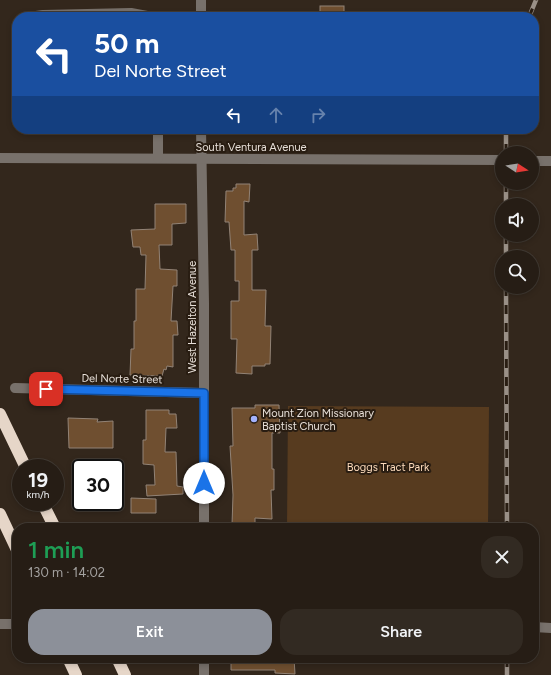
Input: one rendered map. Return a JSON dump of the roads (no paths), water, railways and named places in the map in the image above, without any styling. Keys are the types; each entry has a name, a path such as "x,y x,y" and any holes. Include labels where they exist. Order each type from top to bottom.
{"highway":[{"path":"0,414 22,459"},
{"path":"46,511 52,523"},
{"path":"0,514 12,539"},
{"path":"70,663 76,675"},
{"path":"119,663 125,675"}],"street":[{"path":"201,0 201,12"},
{"path":"158,134 158,158"},
{"name":"West Hazelton Avenue","path":"201,134 204,302 204,523"},
{"name":"South Ventura Avenue","path":"0,158 495,160"},
{"path":"539,160 551,161"},
{"name":"Del Norte Street","path":"15,388 204,393"},
{"path":"0,624 12,624"},
{"path":"539,628 551,628"},
{"path":"204,663 204,675"}],"railway":[{"path":"531,12 536,0"},
{"path":"506,134 506,146"},
{"path":"506,190 506,198"},
{"path":"506,242 506,250"},
{"path":"506,294 507,523"},
{"path":"507,663 507,675"}],"place":[{"name":"Mount Zion Missionary Baptist Church","path":"254,419"}],"park label":[{"name":"Boggs Tract Park","path":"388,467"}]}
